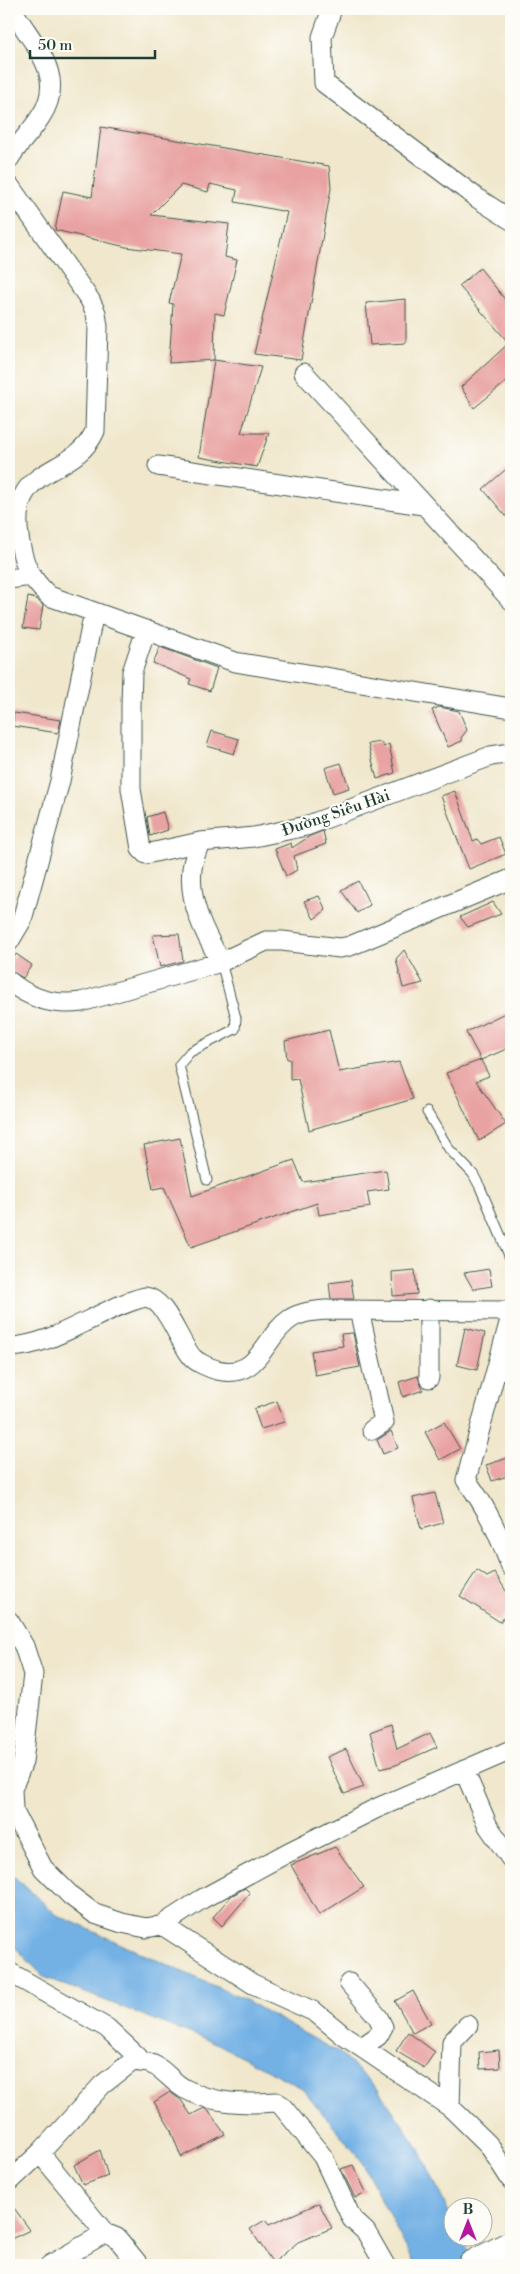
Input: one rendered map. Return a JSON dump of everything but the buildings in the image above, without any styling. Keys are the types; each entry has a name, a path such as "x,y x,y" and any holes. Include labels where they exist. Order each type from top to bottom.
{"highway":[{"path":"472,2265 506,2248"}],"street":[{"path":"9,159 42,116 51,97 52,82 48,66 12,9"},
{"path":"332,9 322,37 324,82 476,198 511,220"},
{"path":"9,185 90,300 98,327 95,431 90,442 78,453 48,470 28,487 17,510 20,549 25,566 31,576 49,596 235,662 511,708"},
{"path":"304,373 511,600"},
{"path":"158,466 423,505"},
{"path":"9,579 31,576"},
{"path":"9,942 22,920 60,781 94,612"},
{"name":"Đường Siêu Hài","path":"146,630 132,672 130,790 141,849 146,854 200,842 254,837 306,826 491,756 511,753"},
{"path":"200,842 192,868 196,906 203,931 221,962"},
{"path":"9,981 44,1000 71,1003 221,962 266,941 282,941 340,948 350,946 511,880"},
{"path":"9,1347 24,1345 52,1336 141,1298 150,1298 159,1303 194,1359 212,1368 234,1371 248,1366 259,1358 289,1320 306,1312 429,1309 511,1311"},
{"path":"429,1309 429,1378"},
{"path":"359,1310 384,1422 372,1430"},
{"path":"511,1316 466,1480 490,1516 511,1567"},
{"path":"9,1621 24,1646 33,1674 23,1762 12,1789 11,1799 18,1822 43,1868 71,1896 95,1914 136,1927 146,1928 162,1925 202,1899 287,1853 375,1809 511,1750"},
{"path":"464,1770 488,1826 511,1859"},
{"path":"162,1925 253,1984 315,2012 330,2025 450,2107 488,2144 511,2180"},
{"path":"11,1977 107,2028 140,2062 154,2064 184,2088 231,2103 276,2102 281,2105 323,2157 352,2218 366,2232 385,2265"},
{"path":"349,1983 378,2017 382,2027 378,2036 362,2047"},
{"path":"450,2107 452,2042 468,2025"},
{"path":"9,2182 40,2153 102,2085 138,2058"},
{"path":"40,2153 105,2233 117,2238 139,2265"},
{"path":"50,2265 105,2233"}],"lane":[{"path":"207,1180 179,1065 190,1052 235,1029 236,1018 221,962"},
{"path":"427,1112 449,1149 473,1174 511,1260"}],"water":[{"path":"9,1872 57,1915 243,1999 341,2054 377,2088 420,2150 442,2198 442,2246 465,2246 477,2265 415,2265 361,2160 302,2088 218,2044 44,1977 9,1941"}]}
